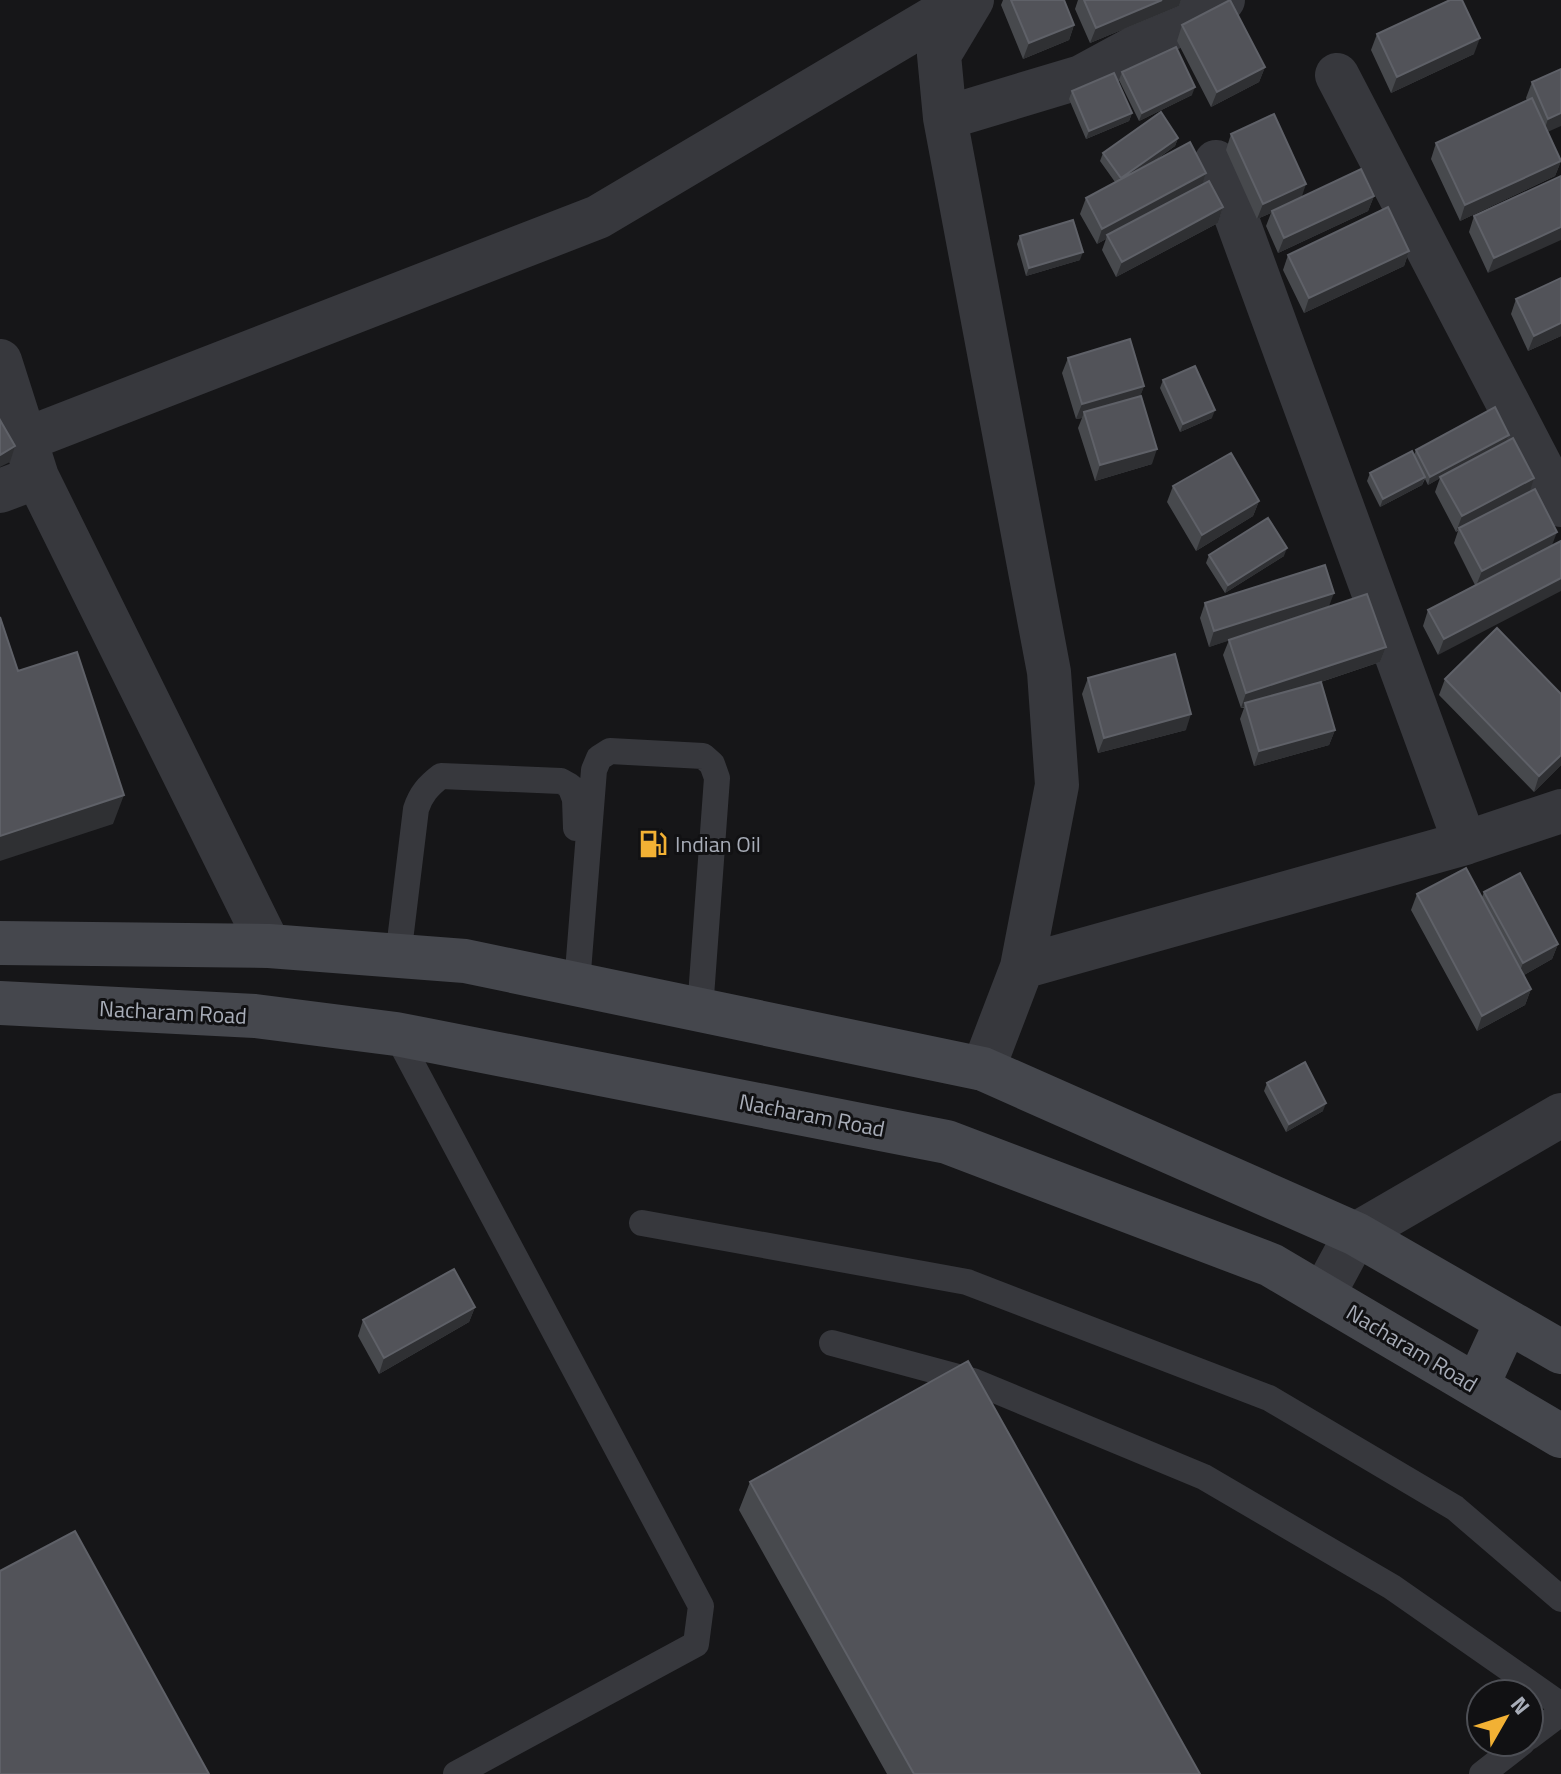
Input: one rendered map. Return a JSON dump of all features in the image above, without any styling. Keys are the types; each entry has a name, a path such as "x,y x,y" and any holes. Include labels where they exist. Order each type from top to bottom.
{"main road":[{"path":"0,943 269,946 465,961 983,1069 1356,1234 1561,1352"},
{"name":"Nacharam Road","path":"0,1003 255,1016 396,1034 947,1142 1271,1265 1561,1436"},
{"path":"1477,1386 1507,1321"}],"street":[{"path":"945,118 1081,77 1223,0"},
{"path":"971,2 939,55 945,118 1049,672 1057,785 1022,967 983,1069"},
{"path":"20,469 598,217 939,15 971,2"},
{"path":"1337,75 1561,505"},
{"path":"1216,162 1465,843"},
{"path":"0,361 20,469 269,946"},
{"path":"1022,967 1465,843 1561,811"},
{"path":"1323,1295 1356,1234 1561,1115"}],"lane":[{"path":"570,983 594,770 599,758 610,751 703,756 712,764 717,778 700,1010"},
{"path":"398,957 416,809 420,796 429,785 441,776 561,781 570,786 577,820 570,983"},
{"path":"396,1034 701,1606 696,1644 456,1774"},
{"path":"642,1223 967,1282 1269,1398 1455,1508 1561,1599"},
{"path":"832,1343 973,1381 1204,1477 1392,1587 1561,1705"},
{"path":"1482,1774 1502,1758"}],"building":[{"path":"1011,0 1064,0 1074,25 1029,43"},
{"path":"1084,0 1162,0 1096,28"},
{"path":"1230,0 1265,67 1217,92 1182,25"},
{"path":"1450,0 1462,0 1480,38 1397,77 1377,34"},
{"path":"1176,47 1195,87 1142,113 1122,72"},
{"path":"1561,69 1561,113 1548,119 1532,82"},
{"path":"1114,73 1132,113 1089,131 1072,91"},
{"path":"1532,98 1561,161 1465,205 1436,143"},
{"path":"1161,112 1178,138 1121,178 1103,153"},
{"path":"1274,114 1306,184 1263,204 1231,134"},
{"path":"1190,142 1206,173 1102,229 1086,198"},
{"path":"1361,169 1374,196 1284,238 1272,211"},
{"path":"1561,176 1561,227 1494,258 1474,216"},
{"path":"1209,181 1223,207 1122,262 1107,235"},
{"path":"1388,207 1409,251 1309,298 1288,255"},
{"path":"1073,220 1083,252 1029,268 1020,236"},
{"path":"1561,278 1561,323 1534,336 1516,299"},
{"path":"1130,339 1144,386 1082,404 1068,358"},
{"path":"1195,366 1215,410 1183,424 1163,380"},
{"path":"1141,396 1157,449 1100,465 1084,412"},
{"path":"1495,407 1509,435 1430,477 1416,450"},
{"path":"0,420 15,446 0,455"},
{"path":"1513,438 1534,478 1462,516 1440,477"},
{"path":"1412,451 1425,477 1383,499 1370,473"},
{"path":"1231,453 1259,501 1202,535 1173,486"},
{"path":"1535,489 1557,532 1482,571 1459,528"},
{"path":"1268,518 1287,548 1228,585 1209,555"},
{"path":"1561,541 1561,578 1444,639 1428,610"},
{"path":"1325,565 1334,593 1214,631 1205,603"},
{"path":"1367,594 1386,647 1246,693 1229,640"},
{"path":"0,617 18,671 77,652 124,795 0,836"},
{"path":"1497,628 1561,694 1561,755 1539,776 1445,679"},
{"path":"1175,654 1191,714 1104,738 1088,678"},
{"path":"1321,682 1335,730 1259,751 1245,703"},
{"path":"1466,868 1531,989 1482,1016 1417,894"},
{"path":"1520,873 1558,944 1523,963 1484,892"},
{"path":"1305,1062 1326,1103 1289,1124 1267,1083"},
{"path":"454,1269 475,1307 384,1358 363,1320"},
{"path":"968,1361 1200,1774 914,1774 750,1482"},
{"path":"75,1531 209,1774 0,1774 0,1571"}],"place":[{"name":"Indian Oil","path":"653,844"}]}
